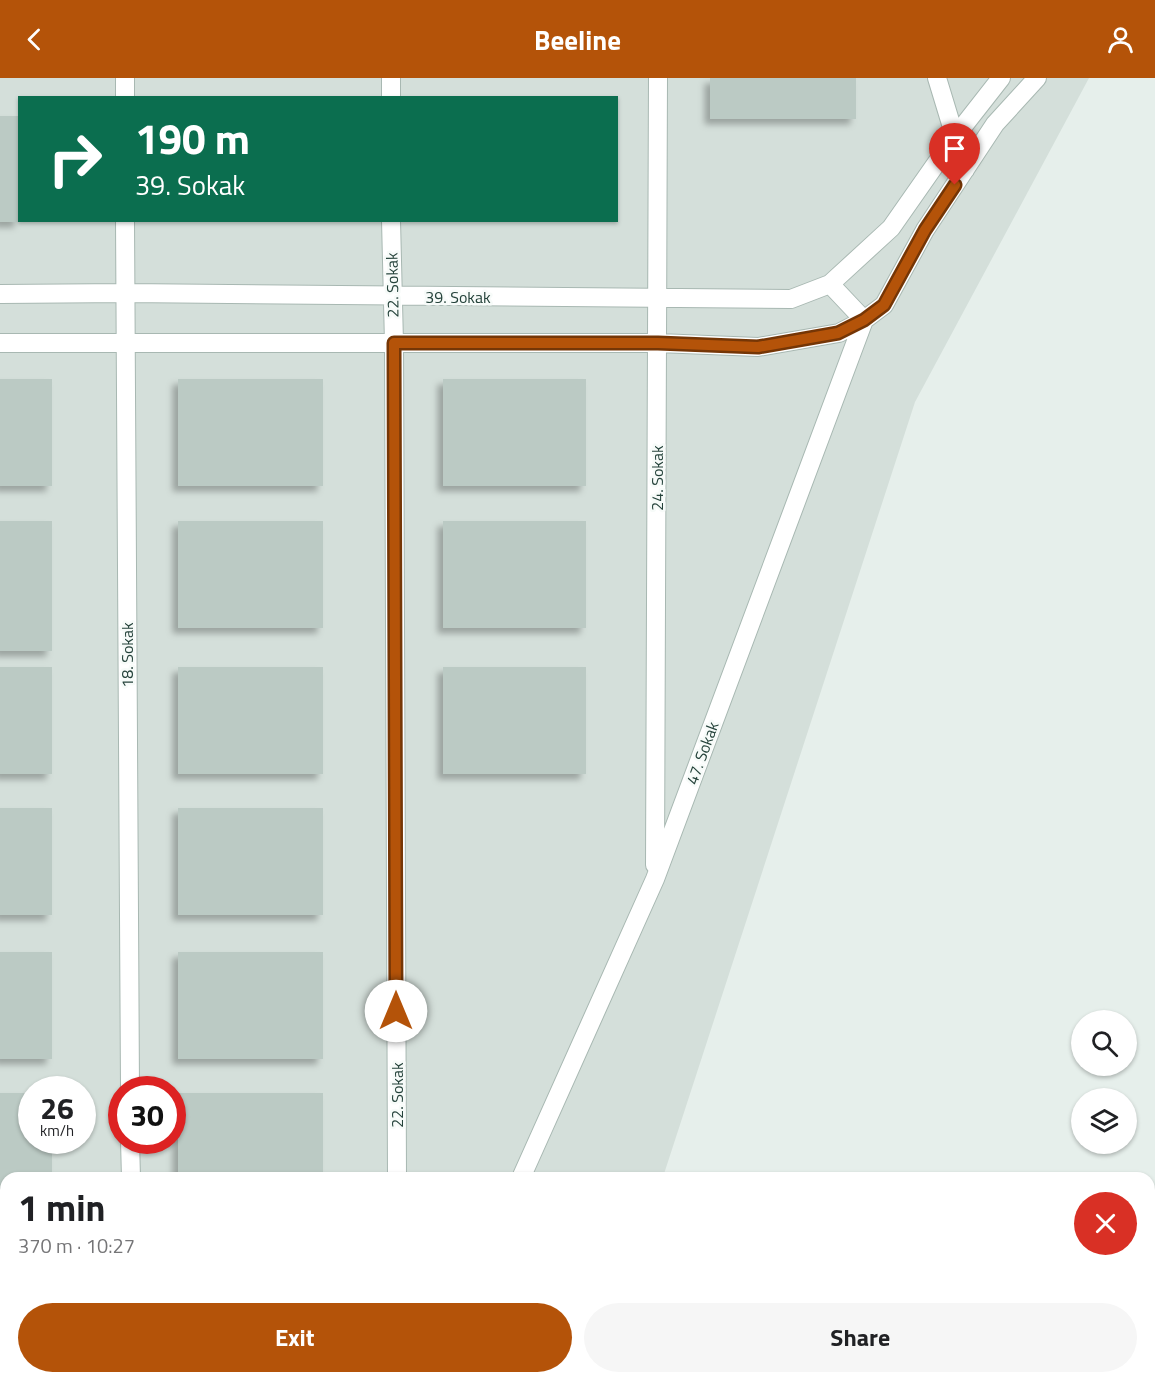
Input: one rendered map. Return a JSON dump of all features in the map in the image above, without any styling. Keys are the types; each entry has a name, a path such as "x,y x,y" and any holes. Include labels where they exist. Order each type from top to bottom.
{"street":[{"path":"124,78 125,96"},
{"path":"391,78 391,96"},
{"name":"24. Sokak","path":"655,879 658,78"},
{"path":"937,78 965,170"},
{"path":"954,138 1001,78"},
{"name":"47. Sokak","path":"524,1172 655,879 864,320 884,305 925,230 995,124 1037,78"},
{"name":"39. Sokak","path":"0,294 791,299 830,284 891,228 954,138"},
{"name":"18. Sokak","path":"125,222 130,1076"},
{"name":"22. Sokak","path":"391,222 391,297 394,343 397,1172"},
{"path":"0,342 658,343 758,347 838,333 864,320 830,284"},
{"path":"130,1154 131,1172"}],"shaded area":[{"path":"0,78 1089,78 915,402 665,1172 0,1172"}],"building":[{"path":"710,78 856,78 856,119 710,119"},
{"path":"0,116 18,116 18,222 0,222"},
{"path":"0,379 52,379 52,486 0,486"},
{"path":"178,379 323,379 323,486 178,486"},
{"path":"443,379 586,379 586,486 443,486"},
{"path":"0,521 52,521 52,651 0,651"},
{"path":"178,521 323,521 323,628 178,628"},
{"path":"443,521 586,521 586,628 443,628"},
{"path":"0,667 52,667 52,774 0,774"},
{"path":"178,667 323,667 323,774 178,774"},
{"path":"443,667 586,667 586,774 443,774"},
{"path":"0,808 52,808 52,915 0,915"},
{"path":"178,808 323,808 323,915 178,915"},
{"path":"0,952 52,952 52,1059 0,1059"},
{"path":"178,952 323,952 323,1059 178,1059"},
{"path":"0,1093 18,1093 18,1154 52,1154 52,1172 0,1172"},
{"path":"186,1093 323,1093 323,1172 178,1172 178,1154 186,1154"}],"route":[{"path":"396,1011 394,343 658,343 758,347 802,342 838,333 864,320 884,305 925,230 955,185"}]}
